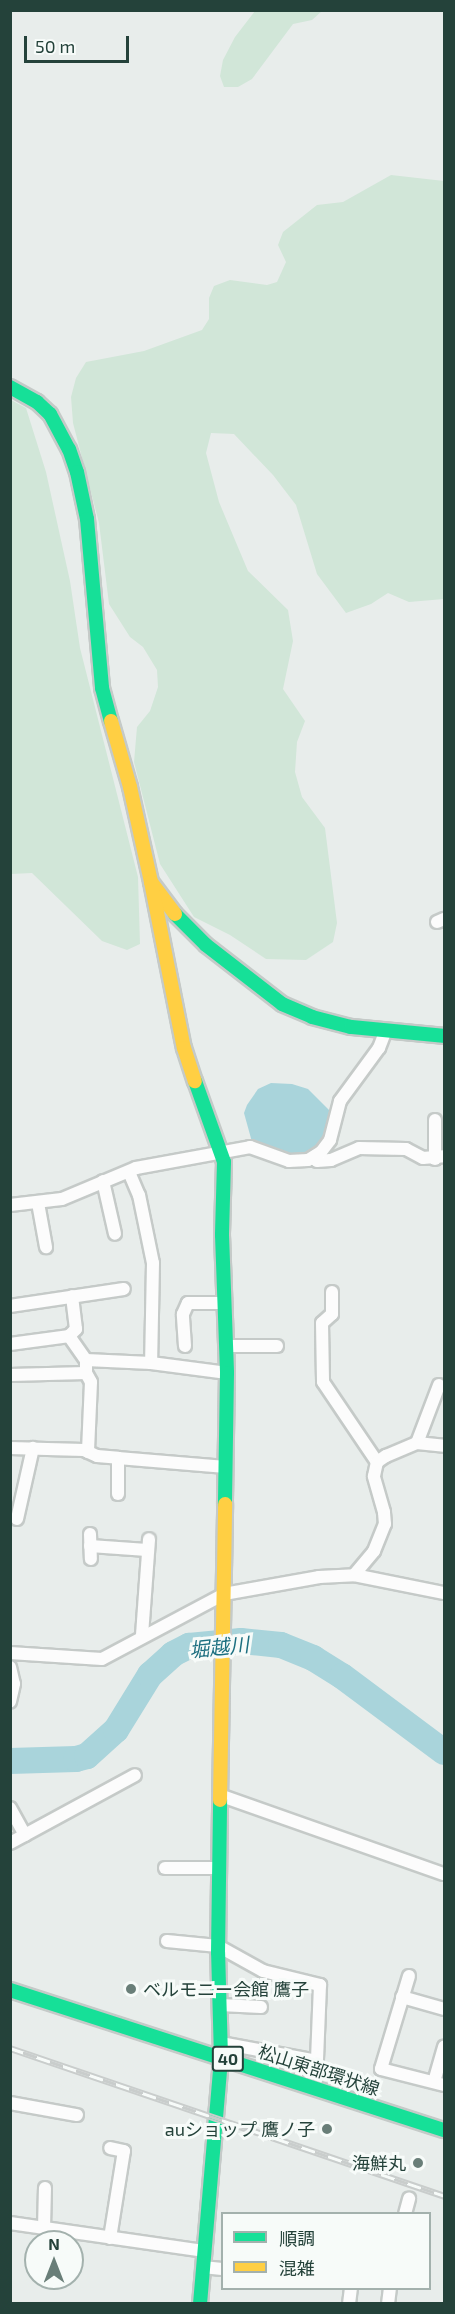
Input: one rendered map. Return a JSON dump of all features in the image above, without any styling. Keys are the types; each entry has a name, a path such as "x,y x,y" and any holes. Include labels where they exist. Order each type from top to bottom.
{"street":[{"path":"10,387 37,402 50,414 69,449 77,472 87,519 102,688 130,787 184,1048 224,1162 222,1235 227,1373 218,1946 222,2057 200,2304"},
{"path":"151,882 171,910 206,945 282,1004 312,1017 385,1032 444,1036"},
{"path":"10,1205 62,1199 136,1168 250,1147 289,1161 308,1160 330,1140 340,1101 379,1048 385,1032"},
{"path":"315,1156 317,1161 331,1160 359,1148 406,1149 423,1158 440,1158 435,1120"},
{"path":"129,1172 139,1195 153,1263 151,1363"},
{"path":"103,1181 115,1234"},
{"path":"38,1203 46,1247"},
{"path":"10,1306 124,1288"},
{"path":"332,1292 332,1314 321,1323 323,1382 377,1462"},
{"path":"10,1344 69,1336 76,1329 72,1296"},
{"path":"185,1346 183,1314 188,1303 224,1303"},
{"path":"69,1336 86,1366 91,1382 88,1452"},
{"path":"226,1346 277,1346"},
{"path":"10,1375 86,1366 151,1363 227,1373"},
{"path":"417,1443 439,1385"},
{"path":"354,1575 374,1551 385,1524 374,1476 377,1462 417,1443 444,1446"},
{"path":"10,1448 88,1452 118,1458 226,1467"},
{"path":"17,1519 33,1448"},
{"path":"118,1458 118,1494"},
{"path":"90,1546 148,1545 142,1635"},
{"path":"10,1653 102,1659 142,1635 224,1594 319,1577 354,1575 444,1593"},
{"path":"10,1667 14,1684 10,1702"},
{"path":"10,1843 135,1775"},
{"path":"222,1796 444,1874"},
{"path":"10,1808 25,1835"},
{"path":"165,1868 220,1868"},
{"path":"167,1941 218,1946 263,1971 320,1985 317,2061 221,2043"},
{"path":"409,1976 381,2069 439,2084 444,2046"},
{"name":"松山東部環状線","path":"10,1990 444,2130"},
{"path":"402,1997 444,2009"},
{"path":"220,2005 261,2007"},
{"path":"10,2103 78,2115"},
{"path":"110,2148 124,2151 110,2238"},
{"path":"44,2228 45,2188"},
{"path":"406,2212 409,2199"},
{"path":"10,2223 205,2252"},
{"path":"203,2267 221,2269"}],"green space":[{"path":"255,11 322,11 312,20 293,24 252,79 238,87 224,87 220,76 223,60 235,37"},
{"path":"391,175 444,181 444,599 409,602 388,593 371,604 346,613 317,574 296,505 273,475 234,434 211,433 206,453 219,502 248,571 288,610 293,641 283,689 305,721 297,742 295,772 302,797 325,828 337,923 333,942 306,960 266,959 230,935 194,917 160,864 134,762 137,727 150,711 158,687 157,670 143,647 130,637 109,604 99,523 73,423 71,397 76,378 86,362 144,351 202,330 209,319 209,298 214,286 230,280 267,285 277,282 286,262 278,245 283,232 317,205 343,202"},
{"path":"11,400 26,408 46,472 70,581 80,648 138,877 140,944 127,950 102,941 32,873 11,874"}],"water":[{"path":"271,1083 292,1084 308,1089 331,1112 323,1140 312,1152 296,1156 286,1155 252,1142 244,1113 258,1089"}],"waterway":[{"name":"堀越川","path":"10,1761 76,1759 87,1756 116,1730 150,1675 173,1654 189,1646 241,1641 281,1645 313,1658 342,1676 444,1752"}],"railway":[{"path":"10,2048 444,2196"}],"traffic: fast":[{"path":"10,387 37,402 50,414 69,449 77,472 87,519 102,688 111,721"},
{"path":"175,914 206,945 282,1004 312,1017 351,1027 444,1036"},
{"path":"195,1081 224,1162 222,1235 227,1373 225,1504"},
{"path":"200,2304 221,2057 218,1952 220,1800"},
{"path":"10,1990 444,2130"}],"traffic: slow":[{"path":"111,721 130,787 151,882 175,914"},
{"path":"151,882 184,1048 195,1081"},
{"path":"220,1800 225,1504"}],"place":[{"name":"ベルモニー会館 鷹子","path":"131,1989"},
{"name":"auショップ 鷹ノ子","path":"327,2129"},
{"name":"海鮮丸","path":"418,2163"}]}
